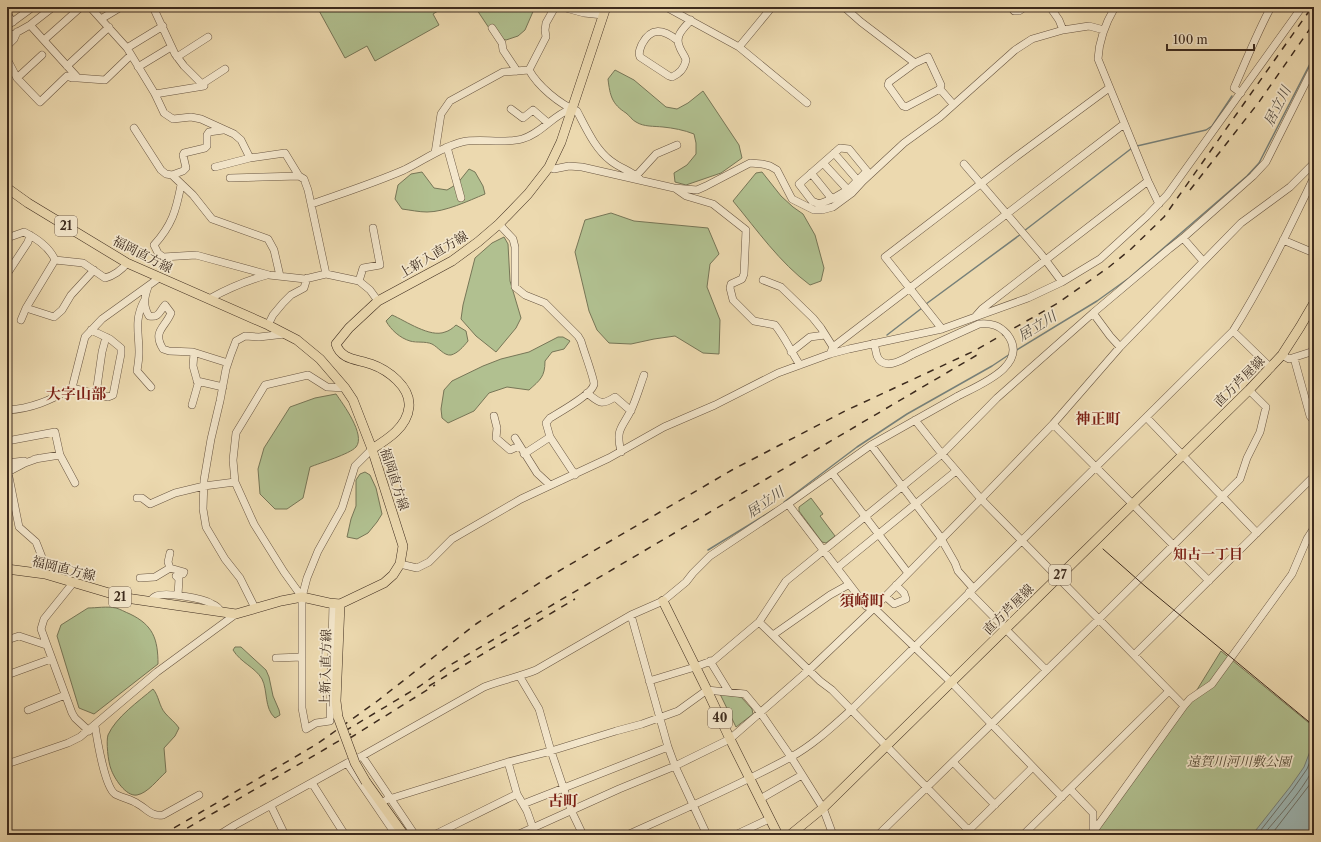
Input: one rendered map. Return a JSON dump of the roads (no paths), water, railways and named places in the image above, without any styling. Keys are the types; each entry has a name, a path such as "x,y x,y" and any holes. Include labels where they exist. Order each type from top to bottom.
{"main road":[{"name":"上新入直方線","path":"372,449 401,427 408,414 410,400 406,390 384,370 345,356 338,352 336,344 348,328 378,301 452,260 478,242 499,224 528,194 549,167 561,142 605,11"},
{"name":"福岡直方線","path":"7,188 28,203 127,263 268,325 297,340 320,359 345,388 353,400 372,449 403,546 400,564"},
{"name":"直方芦屋線","path":"790,835 822,808 952,683 1271,368 1282,355 1314,303"},
{"path":"337,604 384,583 393,575 400,564"},
{"name":"福岡直方線","path":"7,569 45,574 126,598 236,614 281,601 302,597 337,604"},
{"name":"40","path":"663,601 778,835"},
{"name":"上新入直方線","path":"337,604 336,701 338,717 355,763 366,782 404,835"}],"street":[{"path":"7,14 10,24 33,7"},
{"path":"7,38 30,25 53,7"},
{"path":"44,40 81,7"},
{"path":"90,7 127,48 155,94 164,113 173,119 191,117 201,119 234,134 242,140 250,158"},
{"path":"153,7 177,57 202,84"},
{"path":"529,70 546,37 546,23 555,7"},
{"path":"562,7 584,13 605,11"},
{"path":"666,7 739,47 807,103"},
{"path":"739,47 772,7"},
{"path":"844,7 915,64"},
{"path":"1011,7 1014,11 1020,11 1025,7"},
{"path":"1050,7 1059,20 1063,30"},
{"path":"1115,7 1099,44 1098,59 1124,124 1159,204"},
{"path":"1241,93 1234,88 1270,7"},
{"path":"400,564 417,568 429,562 452,539 521,499 575,475 621,452 664,426 714,405 778,373 830,354 942,329 1028,298 1062,282 1100,259 1148,216 1167,195 1302,7"},
{"path":"102,19 118,8"},
{"path":"677,40 665,32 653,32 648,35 643,44 639,53 640,56 672,78 682,70 686,60 680,50 677,40 678,36 691,20"},
{"path":"30,25 78,78"},
{"path":"127,48 163,26"},
{"path":"549,167 554,169 569,166 582,167 639,178 674,188 697,190 750,163 762,164 777,170 792,200 814,210 822,210 833,207 852,193 859,182 866,170 849,149 840,148 799,184 812,201 819,204 832,199 859,182 904,143 940,117 1015,50 1032,39 1063,30 1089,26 1104,30"},
{"path":"66,66 109,27"},
{"path":"492,28 502,43 503,50 518,71"},
{"path":"7,46 18,32"},
{"path":"177,57 208,37"},
{"path":"138,67 171,47"},
{"path":"17,78 42,55"},
{"path":"7,59 17,78 40,102 67,76 72,78 104,80 131,55"},
{"path":"940,88 906,107 903,106 888,85 889,82 928,57 941,86 940,88 953,104"},
{"path":"649,681 714,660 759,622 786,581 942,454 997,398 1092,314 1184,238 1253,176 1266,162 1314,66"},
{"path":"155,94 204,86 202,84 225,69"},
{"path":"435,153 441,114 450,101 503,72 529,70"},
{"path":"529,70 535,80 546,91 571,109 577,111 590,136 602,153 611,161 639,178"},
{"path":"942,329 886,257 1109,88"},
{"path":"511,109 523,118 533,110 548,124"},
{"path":"312,204 384,178 435,153 462,142 522,139 533,135 564,111 571,109"},
{"path":"830,354 833,347 909,287 1124,124"},
{"path":"134,128 161,170 166,174 172,175 183,171 186,168 184,153 207,146 207,134 209,132 224,130"},
{"path":"639,178 656,154 677,145"},
{"path":"447,148 461,198"},
{"path":"215,167 250,158 285,152 299,176 304,179 312,204 326,274"},
{"path":"834,153 859,182"},
{"path":"824,163 848,190"},
{"path":"517,835 571,810 675,766 730,740 809,670 874,608 1053,424 1120,346 1241,223 1290,187 1314,163"},
{"path":"964,164 1062,282"},
{"path":"811,173 832,199"},
{"path":"172,175 193,195 212,219 268,239 274,250 280,276"},
{"path":"230,178 299,176"},
{"path":"627,835 750,779 791,757 820,737 851,710 1233,332 1284,240 1314,177"},
{"path":"974,317 982,308 1148,181"},
{"path":"181,185 176,212 165,233 154,245 158,253 163,257 196,255 269,275 307,278 326,274 359,281 370,290 378,301"},
{"path":"674,188 686,196 713,204 746,230 744,274 742,279 731,284 730,288 733,300 754,321 775,325 800,365"},
{"path":"499,224 513,239 515,247 515,287 525,295 545,303 578,336 581,341 594,384 592,389 550,418 546,423 550,437 575,475"},
{"path":"359,281 362,268 380,265 373,228"},
{"path":"7,238 24,232 40,241 53,255 55,260"},
{"path":"7,274 28,242 30,235"},
{"path":"1184,238 1203,261"},
{"path":"1284,240 1314,253"},
{"path":"55,260 83,263 105,278 123,268 127,263"},
{"path":"21,320 26,308 55,260"},
{"path":"26,308 54,317 62,310 71,295 94,270"},
{"path":"209,299 246,280 269,275"},
{"path":"72,388 85,337 102,319 159,278"},
{"path":"268,325 273,315 283,303 291,295 304,288 307,278"},
{"path":"763,280 781,287 813,318 833,347"},
{"path":"148,287 144,301 139,310 137,325 140,351 137,371 151,388"},
{"path":"144,301 146,312 149,316 155,318 165,305 171,312 169,318 159,333 159,339 163,349 169,351 186,351 228,363"},
{"path":"1092,314 1120,346"},
{"path":"219,835 234,825 362,756 484,687 536,670 631,615 663,601 686,582 710,556 788,504 871,445 997,375 1007,366 1012,357 1012,346 1008,336 997,325 988,323 979,324 895,363 887,364 882,362 878,357 874,343"},
{"path":"7,410 24,409 44,403 72,388 108,397 113,395 121,348 106,337 91,330"},
{"path":"1233,332 1271,368"},
{"path":"255,608 240,578 225,559 206,527 204,509 204,480 211,439 228,363 236,341 245,336 259,337 286,334"},
{"path":"791,352 810,337 825,335"},
{"path":"96,394 102,352 106,337"},
{"path":"1282,355 1289,359 1314,351"},
{"path":"192,405 197,381 194,366 194,353"},
{"path":"1294,358 1310,416 1314,421"},
{"path":"302,597 284,572 254,524 235,482 233,460 236,433 264,385 308,375 327,387 345,388"},
{"path":"621,452 618,441 619,432 621,426 631,411 644,375"},
{"path":"197,381 223,387"},
{"path":"878,835 1240,479 1247,458 1260,432 1266,407 1249,390"},
{"path":"587,393 601,402 606,402 615,397 631,411"},
{"path":"494,416 497,428 496,438 510,450 519,446"},
{"path":"1146,418 1257,533"},
{"path":"915,420 956,471 981,499 1184,706"},
{"path":"1053,424 1209,580"},
{"path":"7,442 55,432 60,455 75,483"},
{"path":"524,454 550,437"},
{"path":"515,438 537,473 550,485"},
{"path":"871,445 941,539 958,571 971,590 1006,630 1046,670"},
{"path":"337,604 330,721 316,723 306,729 302,708 302,597 307,578 318,551 342,508 355,466 372,449"},
{"path":"7,463 60,455"},
{"path":"39,458 16,467 8,472 19,527 36,542 45,565 45,574"},
{"path":"837,568 956,471"},
{"path":"832,473 908,573"},
{"path":"1134,655 1314,476"},
{"path":"137,498 142,498 150,504 175,493 204,486 235,482"},
{"path":"788,504 866,606 874,608 952,683 1062,797"},
{"path":"1092,834 1184,706 1190,699 1212,684 1292,574 1307,539 1314,528"},
{"path":"170,553 168,562 170,568"},
{"path":"140,578 155,578 170,568 184,572 183,574 177,575 179,579 178,595"},
{"path":"73,583 44,619 41,629 51,659 75,718 92,728 108,783 115,794 136,802 150,813 157,816 163,815 199,795"},
{"path":"773,635 848,584"},
{"path":"885,596 894,604 906,599 904,593 896,585"},
{"path":"150,602 154,596 161,594 178,595 211,602 218,607 221,612"},
{"path":"7,764 74,740 92,728 157,672 236,614"},
{"path":"631,615 668,747 675,766 694,804 707,835"},
{"path":"759,622 820,681 832,690 926,787 968,834 1033,767"},
{"path":"7,640 19,636 46,645"},
{"path":"276,658 302,657"},
{"path":"7,675 51,659"},
{"path":"710,661 729,692"},
{"path":"520,676 539,709 550,751 571,810 583,835"},
{"path":"388,799 659,718 678,711 707,690 745,694 760,712 791,757 822,808 833,835"},
{"path":"1024,835 1169,691"},
{"path":"28,710 65,695"},
{"path":"523,804 668,747"},
{"path":"362,756 388,799 415,835"},
{"path":"508,762 517,794 533,828"},
{"path":"953,762 995,805"},
{"path":"347,763 396,835"},
{"path":"760,799 802,775"},
{"path":"312,783 346,835"},
{"path":"1070,789 1093,813 1092,834"},
{"path":"434,835 517,794"},
{"path":"271,806 285,835"},
{"path":"735,835 769,819"}],"water":[{"path":"1314,741 1314,835 1252,835 1304,767"}],"waterway":[{"name":"居立川","path":"1015,351 1097,301 1129,278 1247,176 1259,163 1314,56"},
{"path":"1137,146 1206,130 1212,126 1232,96"},
{"path":"1024,231 1132,148"},
{"path":"926,304 1021,234"},
{"path":"887,335 922,308"},
{"name":"居立川","path":"784,502 857,447 907,414 992,366 1010,354"},
{"name":"居立川","path":"708,550 775,509"}],"tram line":[{"path":"1103,549 1146,587 1314,726"}],"railway":[{"path":"162,835 317,744 376,702 476,624 547,578 732,470 845,411 974,351 1058,303 1109,267 1131,249 1164,217 1312,7"},
{"path":"1190,190 1259,102 1314,23"},
{"path":"345,731 420,686 445,668 977,355"},
{"path":"429,686 575,599"},
{"path":"350,738 435,685"},
{"path":"175,835 354,732"}],"district":[{"name":"大字山部","path":"76,394"},
{"name":"神正町","path":"1098,419"},
{"name":"知古一丁目","path":"1208,554"},
{"name":"須崎町","path":"862,601"},
{"name":"古町","path":"563,801"}],"park label":[{"name":"遠賀川河川敷公園","path":"1239,761"}]}
